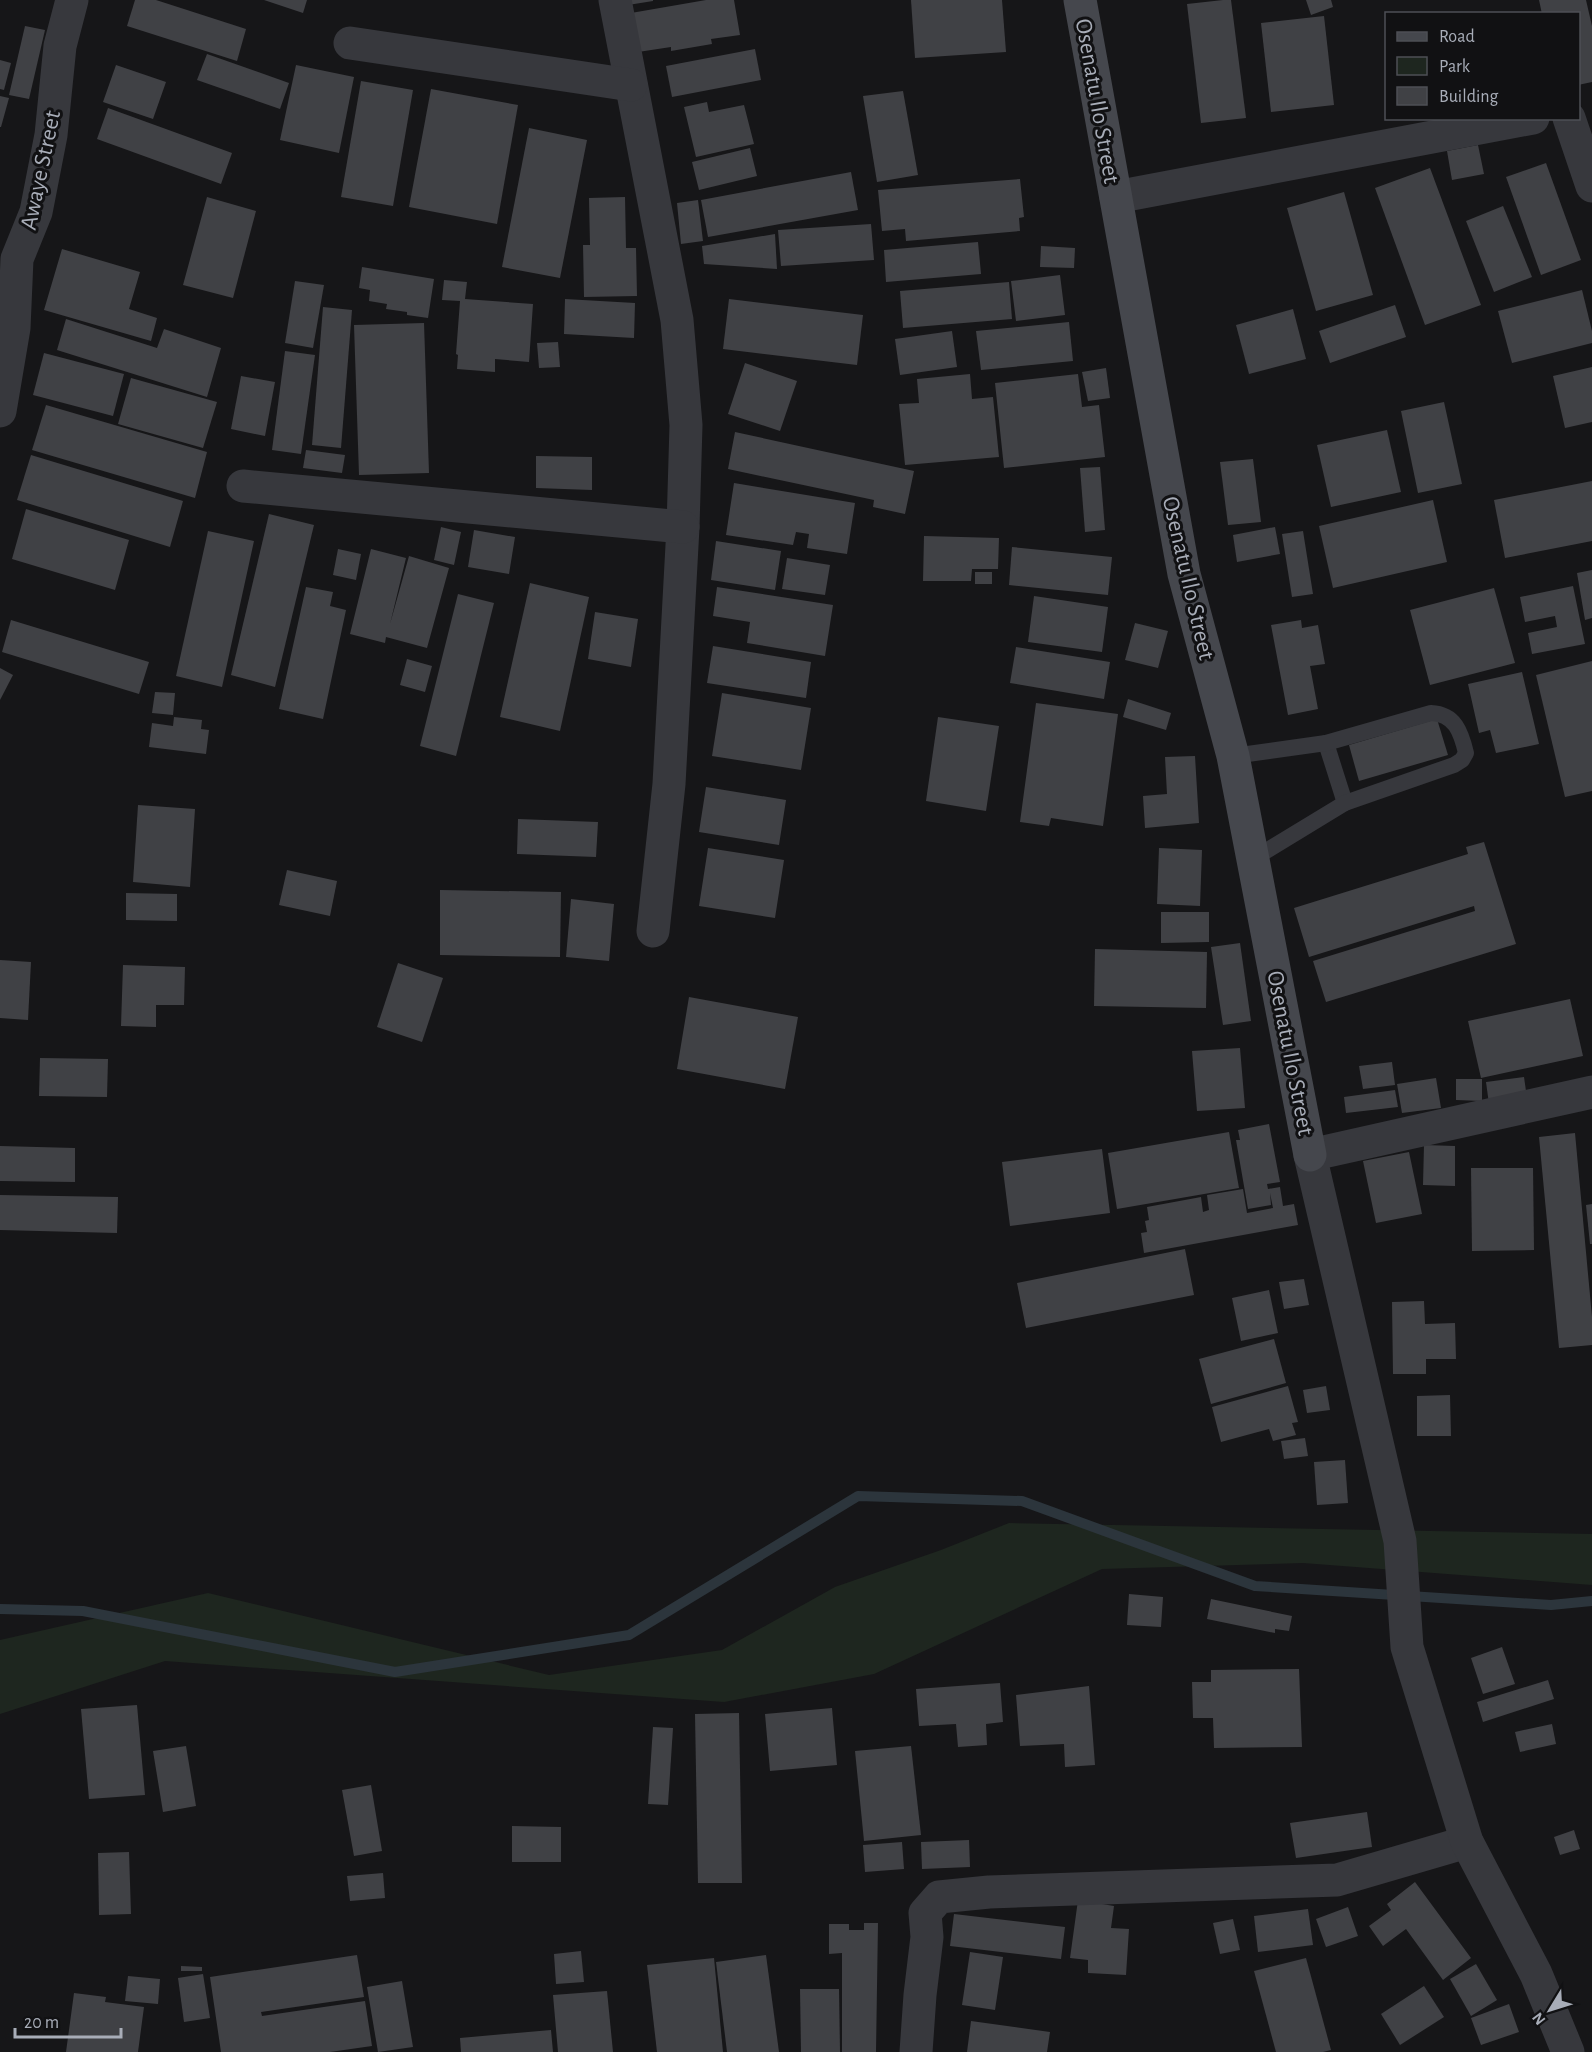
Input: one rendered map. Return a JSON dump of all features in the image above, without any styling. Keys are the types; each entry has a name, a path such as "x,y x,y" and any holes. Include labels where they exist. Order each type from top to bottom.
{"street":[{"name":"Awaye Street","path":"0,411 14,328 16,260 36,212 51,135 60,46 72,0"},
{"path":"615,0 677,320 686,425 683,527 669,784 653,931"},
{"name":"Osenatu Ilo Street","path":"1080,0 1184,574 1233,756 1310,1155"},
{"path":"350,43 630,85"},
{"path":"1116,197 1522,120"},
{"path":"1570,120 1592,186"},
{"path":"243,486 683,527"},
{"path":"1568,2052 1536,1974 1467,1842 1407,1647 1400,1541 1310,1155 1592,1092"},
{"path":"916,2052 927,1937 925,1913 939,1897 989,1892 1337,1880 1467,1842"}],"lane":[{"path":"1233,756 1326,743 1431,714 1445,715 1453,721 1463,742 1465,757 1454,765 1345,803 1253,860"},
{"path":"1326,743 1345,803"}],"green space":[{"path":"1009,1523 1592,1534 1592,1585 1303,1563 1102,1569 874,1674 724,1702 165,1661 0,1714 0,1640 208,1593 549,1675 722,1650 835,1587 941,1550"}],"building":[{"path":"135,0 156,0 246,29 237,61 127,26"},
{"path":"264,0 307,0 303,13"},
{"path":"627,0 653,0 653,1 628,5"},
{"path":"706,0 734,0 740,35 711,39 712,44 671,51 671,47 638,52 631,13"},
{"path":"911,0 1002,0 1006,52 915,58"},
{"path":"1231,0 1246,118 1201,123 1187,4"},
{"path":"1306,0 1331,0 1333,7 1311,15"},
{"path":"1539,0 1586,0 1592,26 1592,82 1580,85 1580,12 1542,12"},
{"path":"1324,16 1334,105 1271,112 1261,23"},
{"path":"25,26 45,30 29,99 9,95"},
{"path":"755,49 761,80 672,97 666,66"},
{"path":"207,54 289,83 280,109 197,80"},
{"path":"0,60 11,63 4,90 0,89"},
{"path":"116,65 166,82 153,119 103,102"},
{"path":"296,65 354,77 339,153 280,140"},
{"path":"361,81 413,90 393,206 341,197"},
{"path":"431,89 518,105 497,224 409,207"},
{"path":"903,91 918,175 877,182 863,96"},
{"path":"0,96 9,98 1,127 0,127"},
{"path":"707,102 709,112 744,105 754,144 696,157 684,107"},
{"path":"108,108 232,153 221,184 97,139"},
{"path":"529,128 587,140 560,278 502,267"},
{"path":"1478,145 1484,174 1452,180 1447,151"},
{"path":"750,148 757,176 699,190 692,162"},
{"path":"1546,163 1581,260 1541,275 1506,177"},
{"path":"1430,168 1481,305 1425,325 1375,188"},
{"path":"851,172 858,210 708,237 701,200"},
{"path":"1020,179 1024,217 1019,218 1020,231 906,241 905,229 882,231 878,190"},
{"path":"1344,192 1373,295 1316,311 1287,208"},
{"path":"207,197 256,211 233,298 183,285"},
{"path":"625,197 626,248 636,248 637,296 584,297 583,245 590,245 589,198"},
{"path":"698,200 703,241 681,244 677,203"},
{"path":"1503,206 1532,277 1494,292 1466,221"},
{"path":"871,224 874,260 781,266 778,230"},
{"path":"775,234 777,269 704,264 702,246"},
{"path":"978,242 981,274 886,282 884,250"},
{"path":"1041,246 1075,248 1074,268 1040,267"},
{"path":"62,249 140,272 129,309 157,318 151,341 44,310"},
{"path":"362,267 434,279 428,318 386,309 387,304 369,301 370,290 359,288"},
{"path":"1060,275 1065,315 1016,321 1011,281"},
{"path":"444,280 467,282 465,299 533,304 529,362 495,359 495,372 457,369 460,301 442,300"},
{"path":"295,281 324,285 313,348 285,343"},
{"path":"1009,282 1012,319 903,328 900,291"},
{"path":"1582,290 1592,331 1592,343 1512,363 1498,311"},
{"path":"565,299 635,303 634,338 564,334"},
{"path":"729,299 863,315 857,365 723,349"},
{"path":"1395,305 1406,337 1330,363 1319,331"},
{"path":"323,307 352,310 341,448 312,445"},
{"path":"1293,309 1306,359 1249,374 1236,325"},
{"path":"66,319 157,348 164,329 221,348 207,397 57,350"},
{"path":"1069,322 1073,361 981,370 976,331"},
{"path":"424,323 429,473 359,475 354,325"},
{"path":"952,331 957,367 900,375 895,339"},
{"path":"558,342 560,367 539,368 537,343"},
{"path":"285,351 315,355 301,454 272,450"},
{"path":"44,353 124,374 113,416 33,395"},
{"path":"745,363 797,381 780,431 728,414"},
{"path":"1592,367 1592,422 1565,428 1553,376"},
{"path":"1106,368 1110,398 1088,401 1082,372"},
{"path":"970,374 972,399 993,397 999,457 905,465 899,404 919,403 917,379"},
{"path":"1078,374 1082,407 1099,405 1105,457 1004,468 995,383"},
{"path":"241,376 275,382 265,436 231,429"},
{"path":"131,378 217,402 203,448 118,424"},
{"path":"1444,402 1462,484 1418,493 1401,411"},
{"path":"46,405 207,452 195,498 32,450"},
{"path":"1387,430 1401,492 1331,507 1317,445"},
{"path":"735,432 914,471 905,514 873,507 874,500 728,469"},
{"path":"306,450 345,455 342,473 303,468"},
{"path":"31,455 183,501 170,547 17,500"},
{"path":"536,456 592,457 592,490 536,488"},
{"path":"1253,459 1261,522 1228,525 1220,462"},
{"path":"1100,467 1105,530 1085,532 1080,468"},
{"path":"1592,481 1592,541 1505,558 1494,500"},
{"path":"734,483 855,503 847,554 807,548 809,534 796,532 793,545 726,535"},
{"path":"1433,500 1447,562 1333,588 1319,526"},
{"path":"26,509 129,540 115,590 12,559"},
{"path":"269,514 314,525 275,687 231,675"},
{"path":"441,527 461,532 454,565 434,560"},
{"path":"1275,527 1280,554 1237,562 1233,535"},
{"path":"474,530 515,537 509,574 468,567"},
{"path":"208,531 254,541 222,687 176,676"},
{"path":"1303,531 1313,594 1292,597 1282,534"},
{"path":"924,536 999,538 998,569 972,569 971,581 923,581"},
{"path":"716,541 781,551 775,590 711,580"},
{"path":"1012,547 1112,557 1108,595 1009,585"},
{"path":"338,549 361,554 356,580 333,575"},
{"path":"371,549 406,558 390,624 409,556 449,568 427,648 386,637 385,643 350,634"},
{"path":"787,558 830,565 825,595 782,589"},
{"path":"1592,570 1592,618 1585,620 1577,573"},
{"path":"975,572 992,572 992,584 975,584"},
{"path":"530,583 589,597 560,731 500,717"},
{"path":"1573,586 1585,644 1532,654 1528,633 1557,627 1555,616 1525,622 1520,597"},
{"path":"306,587 333,592 330,606 346,610 323,719 279,709"},
{"path":"717,587 833,605 825,656 747,643 750,622 713,616"},
{"path":"1494,588 1515,663 1430,685 1410,610"},
{"path":"458,594 494,603 456,756 420,746"},
{"path":"1034,596 1108,607 1102,652 1028,642"},
{"path":"595,612 638,619 631,667 588,659"},
{"path":"11,620 149,662 139,694 2,652"},
{"path":"1301,620 1302,628 1318,625 1325,664 1310,666 1318,709 1288,715 1271,625"},
{"path":"1135,623 1168,631 1158,668 1125,660"},
{"path":"713,646 811,662 806,698 707,683"},
{"path":"1016,647 1110,662 1104,699 1010,683"},
{"path":"407,659 432,666 425,692 400,685"},
{"path":"1592,661 1592,791 1565,797 1536,675"},
{"path":"0,668 13,675 0,700"},
{"path":"1522,672 1539,744 1496,753 1490,730 1479,733 1468,684"},
{"path":"155,692 175,693 173,715 152,713"},
{"path":"722,693 811,708 801,770 712,756"},
{"path":"1128,699 1171,713 1166,730 1123,717"},
{"path":"1036,703 1118,714 1103,826 1051,818 1049,826 1020,822"},
{"path":"174,717 202,720 201,729 209,730 206,754 149,747 152,723 173,726"},
{"path":"938,717 999,726 986,811 926,801"},
{"path":"1437,719 1448,755 1359,781 1349,745"},
{"path":"1195,756 1199,823 1145,828 1143,796 1167,794 1165,757"},
{"path":"706,787 786,800 779,845 699,832"},
{"path":"138,805 195,809 190,887 133,882"},
{"path":"518,819 598,822 596,857 517,854"},
{"path":"1484,842 1516,944 1326,1002 1313,961 1475,911 1474,906 1309,957 1294,908 1468,854 1466,847"},
{"path":"708,848 784,860 775,918 699,906"},
{"path":"1159,848 1202,850 1200,906 1157,904"},
{"path":"287,870 337,881 330,916 279,905"},
{"path":"440,890 561,892 560,957 440,955"},
{"path":"126,893 177,894 177,921 126,920"},
{"path":"571,899 614,904 609,961 566,957"},
{"path":"1161,912 1209,912 1209,942 1161,943"},
{"path":"1240,943 1251,1021 1223,1025 1211,947"},
{"path":"1095,949 1207,952 1206,1008 1094,1006"},
{"path":"0,960 31,962 28,1020 0,1018"},
{"path":"398,963 443,978 422,1042 377,1027"},
{"path":"123,965 185,967 184,1005 156,1005 156,1027 121,1026"},
{"path":"689,997 798,1017 785,1089 677,1069"},
{"path":"1570,999 1583,1056 1481,1078 1468,1021"},
{"path":"1240,1048 1245,1108 1197,1111 1192,1051"},
{"path":"40,1058 108,1059 107,1097 39,1096"},
{"path":"1392,1062 1395,1085 1363,1089 1359,1066"},
{"path":"1524,1077 1527,1098 1489,1104 1486,1082"},
{"path":"1436,1078 1441,1108 1402,1113 1397,1084"},
{"path":"1456,1079 1482,1079 1482,1101 1456,1100"},
{"path":"1395,1090 1398,1107 1346,1113 1344,1097"},
{"path":"1269,1124 1280,1182 1267,1184 1268,1189 1280,1187 1283,1206 1294,1204 1298,1225 1144,1253 1141,1233 1147,1232 1145,1221 1149,1220 1147,1207 1201,1197 1203,1212 1209,1210 1207,1195 1243,1189 1247,1213 1273,1208 1270,1193 1271,1205 1248,1209 1236,1140 1240,1140 1238,1130"},
{"path":"1229,1132 1239,1188 1117,1209 1108,1153"},
{"path":"1575,1133 1592,1317 1592,1345 1559,1348 1539,1137"},
{"path":"1424,1145 1455,1146 1455,1186 1423,1185"},
{"path":"0,1146 75,1148 75,1182 0,1181"},
{"path":"1102,1149 1110,1213 1010,1226 1002,1162"},
{"path":"1409,1152 1422,1214 1376,1223 1363,1161"},
{"path":"1471,1168 1533,1168 1534,1250 1472,1251"},
{"path":"0,1195 118,1197 117,1233 0,1230"},
{"path":"1592,1204 1592,1244 1590,1244 1586,1205"},
{"path":"1185,1249 1194,1295 1026,1328 1017,1283"},
{"path":"1304,1279 1309,1305 1284,1309 1279,1282"},
{"path":"1269,1290 1278,1333 1241,1341 1232,1298"},
{"path":"1424,1301 1425,1324 1455,1323 1456,1359 1426,1359 1426,1374 1393,1374 1392,1302"},
{"path":"1274,1339 1286,1383 1211,1404 1199,1359"},
{"path":"1288,1386 1298,1422 1292,1423 1296,1435 1273,1441 1269,1429 1221,1442 1212,1407"},
{"path":"1326,1386 1330,1410 1307,1413 1303,1390"},
{"path":"1450,1395 1451,1436 1417,1436 1417,1396"},
{"path":"1305,1438 1308,1456 1284,1459 1281,1441"},
{"path":"1345,1460 1348,1503 1317,1505 1314,1462"},
{"path":"1129,1594 1163,1597 1161,1627 1127,1625"},
{"path":"1211,1599 1292,1616 1289,1631 1275,1629 1275,1633 1207,1619"},
{"path":"1502,1647 1515,1684 1483,1694 1471,1658"},
{"path":"1299,1669 1302,1747 1214,1748 1213,1718 1193,1718 1192,1682 1211,1682 1211,1670"},
{"path":"1548,1680 1554,1699 1483,1722 1477,1702"},
{"path":"1000,1683 1003,1722 986,1724 987,1745 958,1747 956,1724 919,1726 916,1689"},
{"path":"1089,1686 1095,1765 1065,1767 1064,1744 1020,1746 1016,1695"},
{"path":"137,1705 145,1795 89,1799 81,1709"},
{"path":"832,1708 837,1765 770,1771 765,1714"},
{"path":"739,1713 742,1883 698,1883 695,1714"},
{"path":"1552,1724 1556,1744 1520,1752 1515,1732"},
{"path":"653,1727 673,1728 668,1805 648,1804"},
{"path":"186,1746 196,1806 163,1812 153,1751"},
{"path":"911,1746 921,1835 864,1841 855,1751"},
{"path":"371,1785 382,1851 354,1856 342,1790"},
{"path":"1367,1812 1372,1847 1296,1858 1290,1823"},
{"path":"512,1826 561,1827 561,1862 512,1862"},
{"path":"1574,1830 1580,1849 1560,1855 1554,1837"},
{"path":"969,1840 970,1867 922,1869 921,1842"},
{"path":"902,1842 904,1869 865,1872 863,1845"},
{"path":"129,1852 131,1914 99,1915 98,1853"},
{"path":"383,1873 385,1898 350,1901 347,1876"},
{"path":"1415,1882 1471,1958 1443,1980 1406,1929 1383,1946 1369,1926 1391,1910 1387,1904"},
{"path":"1078,1900 1114,1906 1111,1928 1129,1929 1126,1975 1088,1973 1088,1960 1070,1958"},
{"path":"1348,1907 1358,1936 1326,1947 1316,1919"},
{"path":"1308,1909 1313,1945 1258,1952 1254,1916"},
{"path":"954,1914 1065,1927 1061,1959 950,1946"},
{"path":"1233,1919 1240,1950 1220,1954 1213,1923"},
{"path":"864,1923 878,1923 876,2052 842,2052 842,1953 829,1954 829,1924 849,1924 849,1930 864,1930"},
{"path":"581,1951 584,1982 556,1984 554,1954"},
{"path":"970,1952 1003,1957 995,2010 962,2005"},
{"path":"357,1955 364,1997 261,2012 262,2016 365,2001 372,2046 330,2052 221,2052 210,1977"},
{"path":"766,1955 779,2052 727,2052 716,1962"},
{"path":"714,1958 723,2052 657,2052 647,1965"},
{"path":"1306,1958 1331,2050 1276,2052 1254,1971"},
{"path":"1476,1964 1497,2000 1471,2016 1450,1979"},
{"path":"181,1966 202,1967 202,1971 181,1971"},
{"path":"203,1974 210,2018 184,2022 178,1978"},
{"path":"128,1976 160,1979 158,2004 125,2001"},
{"path":"402,1981 413,2047 378,2052 367,1987"},
{"path":"1424,1986 1444,2017 1400,2045 1381,2014"},
{"path":"800,1989 839,1989 840,2052 801,2052"},
{"path":"607,1991 613,2052 558,2052 553,1995"},
{"path":"74,1993 106,1997 105,2002 144,2007 138,2052 66,2052"},
{"path":"1509,2004 1519,2032 1481,2045 1471,2018"},
{"path":"971,2021 1050,2032 1047,2052 967,2052"},
{"path":"551,2030 553,2052 461,2052 460,2038"}],"waterway":[{"path":"0,1609 83,1611 395,1672 629,1635 858,1496 1022,1501 1255,1586 1551,1605 1592,1601"}]}
